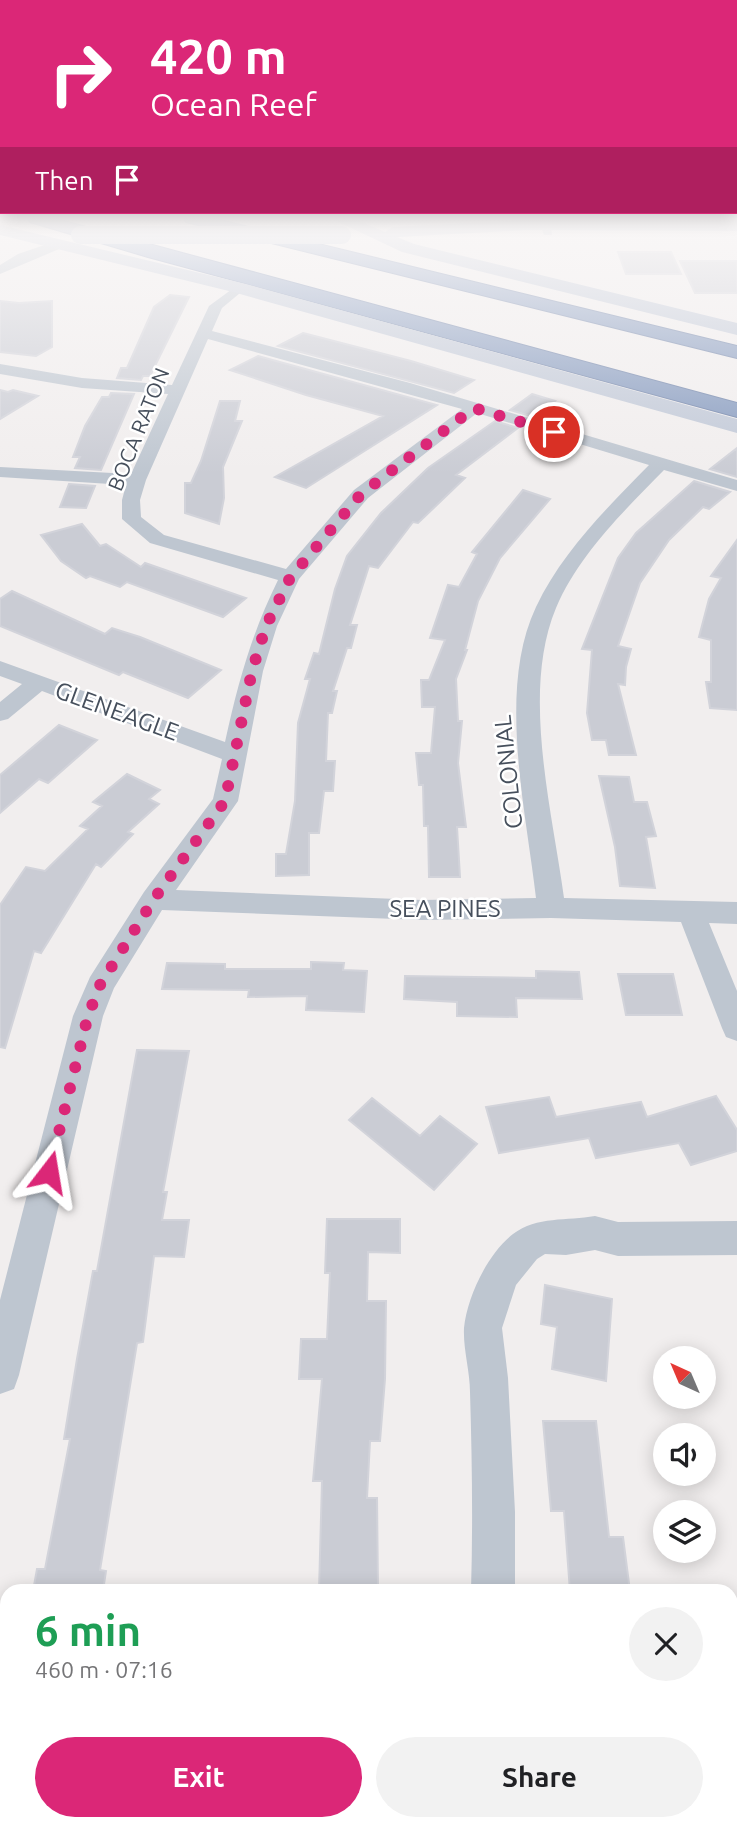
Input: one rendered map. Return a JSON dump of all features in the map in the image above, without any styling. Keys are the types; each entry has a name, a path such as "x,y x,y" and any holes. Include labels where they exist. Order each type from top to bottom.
{"highway":[{"path":"342,303 737,410"},
{"path":"368,303 737,391"},
{"path":"539,303 737,352"},
{"path":"587,303 737,339"}],"main road":[{"path":"295,303 737,426"},
{"path":"642,303 737,329"}],"street":[{"name":"BOCA RATON","path":"219,303 203,333 137,480 131,499 132,519 147,534 290,578"},
{"path":"203,333 404,386 737,486"},
{"path":"0,369 82,383 178,390"},
{"path":"0,1375 88,1016 100,985 154,899 225,801 233,754 266,626 290,578 361,494 474,408"},
{"name":"COLONIAL","path":"551,908 526,707 532,656 545,609 561,579 604,520 660,464"},
{"path":"0,472 137,480"},
{"name":"GLENEAGLE","path":"0,668 233,754"},
{"path":"0,714 39,682"},
{"name":"SEA PINES","path":"154,899 422,910 551,908 737,913"},
{"path":"691,912 737,1028"},
{"path":"493,1584 495,1512 489,1378 483,1328 491,1296 503,1273 524,1247 541,1237 566,1238 595,1233 618,1239 737,1238"}],"building":[{"path":"0,303 52,303 52,347 36,356 0,352"},
{"path":"159,303 186,303 150,376 143,376 141,380 117,378 121,368 127,368 154,307"},
{"path":"303,333 474,380 454,393 278,346"},
{"path":"258,356 437,405 306,488 275,477 383,416 230,370"},
{"path":"0,390 13,390 38,396 0,419"},
{"path":"111,393 134,394 101,470 75,468 80,457 73,457 85,426 102,397 109,397"},
{"path":"532,394 555,401 534,417 510,410"},
{"path":"220,401 240,401 235,421 242,421 223,467 224,498 219,524 185,513 185,483 191,483 201,461"},
{"path":"495,421 518,428 456,475 465,478 418,523 413,522 378,568 369,566 350,625 357,625 351,648 347,648 333,691 337,691 332,713 328,713 326,761 335,761 333,791 324,791 319,833 309,833 309,875 276,876 276,854 286,854 295,801 298,723 310,679 305,679 314,653 319,654 335,589 347,556 381,513 428,468"},
{"path":"737,448 737,477 710,469"},
{"path":"694,481 730,492 709,509 703,507 669,540 640,583 618,646 631,649 625,685 618,684 636,755 609,755 606,740 592,740 587,713 592,650 582,649 618,558 636,533"},
{"path":"69,484 95,486 86,508 60,507"},
{"path":"523,490 550,499 500,558 478,601 467,650 456,679 458,721 462,721 458,763 466,827 457,827 460,877 429,877 428,826 424,826 423,785 419,785 416,753 431,753 435,707 422,707 421,680 429,680 445,640 430,638 448,585 459,587 477,554 472,552"},
{"path":"82,524 100,546 106,544 141,567 145,563 246,598 223,617 127,582 120,587 90,576 86,578 61,561 41,535"},
{"path":"737,540 737,710 710,708 706,682 711,682 711,640 699,637 709,599 721,578 711,576"},
{"path":"12,591 105,634 112,628 221,670 188,698 123,672 119,675 0,626 0,599"},
{"path":"59,725 97,740 48,783 39,779 0,813 0,775"},
{"path":"127,774 160,790 149,799 159,804 128,832 133,834 101,867 96,864 41,953 34,951 5,1048 0,1047 0,905 26,867 45,871 88,829 80,826 102,806 93,802"},
{"path":"599,776 629,777 634,802 647,802 656,836 646,837 655,888 620,886 615,847"},
{"path":"311,962 344,963 343,970 367,971 364,1012 306,1010 307,996 248,997 249,990 162,989 167,963 225,964 225,969 311,969"},
{"path":"536,971 579,972 582,999 516,998 517,1017 457,1016 457,1002 404,999 405,976 536,978"},
{"path":"618,974 673,974 682,1015 626,1015"},
{"path":"137,1050 189,1051 163,1192 167,1192 162,1220 189,1220 184,1257 154,1256 143,1342 137,1343 100,1570 106,1571 104,1584 34,1584 37,1569 45,1569 70,1439 64,1439 77,1359 93,1271 97,1271"},
{"path":"716,1096 737,1130 737,1151 691,1165 679,1143 596,1158 589,1138 499,1153 486,1107 549,1097 556,1117 641,1102 647,1117"},
{"path":"372,1098 420,1136 440,1116 477,1144 434,1190 349,1120"},
{"path":"327,1219 400,1219 400,1253 368,1252 367,1301 386,1301 385,1379 380,1441 370,1441 367,1498 377,1498 378,1584 319,1584 322,1481 313,1481 322,1379 299,1379 301,1339 327,1339 330,1273 325,1273"},
{"path":"545,1285 612,1299 606,1381 552,1369 557,1327 541,1324"},
{"path":"543,1421 596,1421 609,1537 623,1537 629,1584 569,1584 564,1511 551,1511"}],"route":[{"path":"49,1172 88,1016 100,985 154,899 209,827 225,801 252,671 266,626 290,578 361,494 474,408 554,432"}]}
